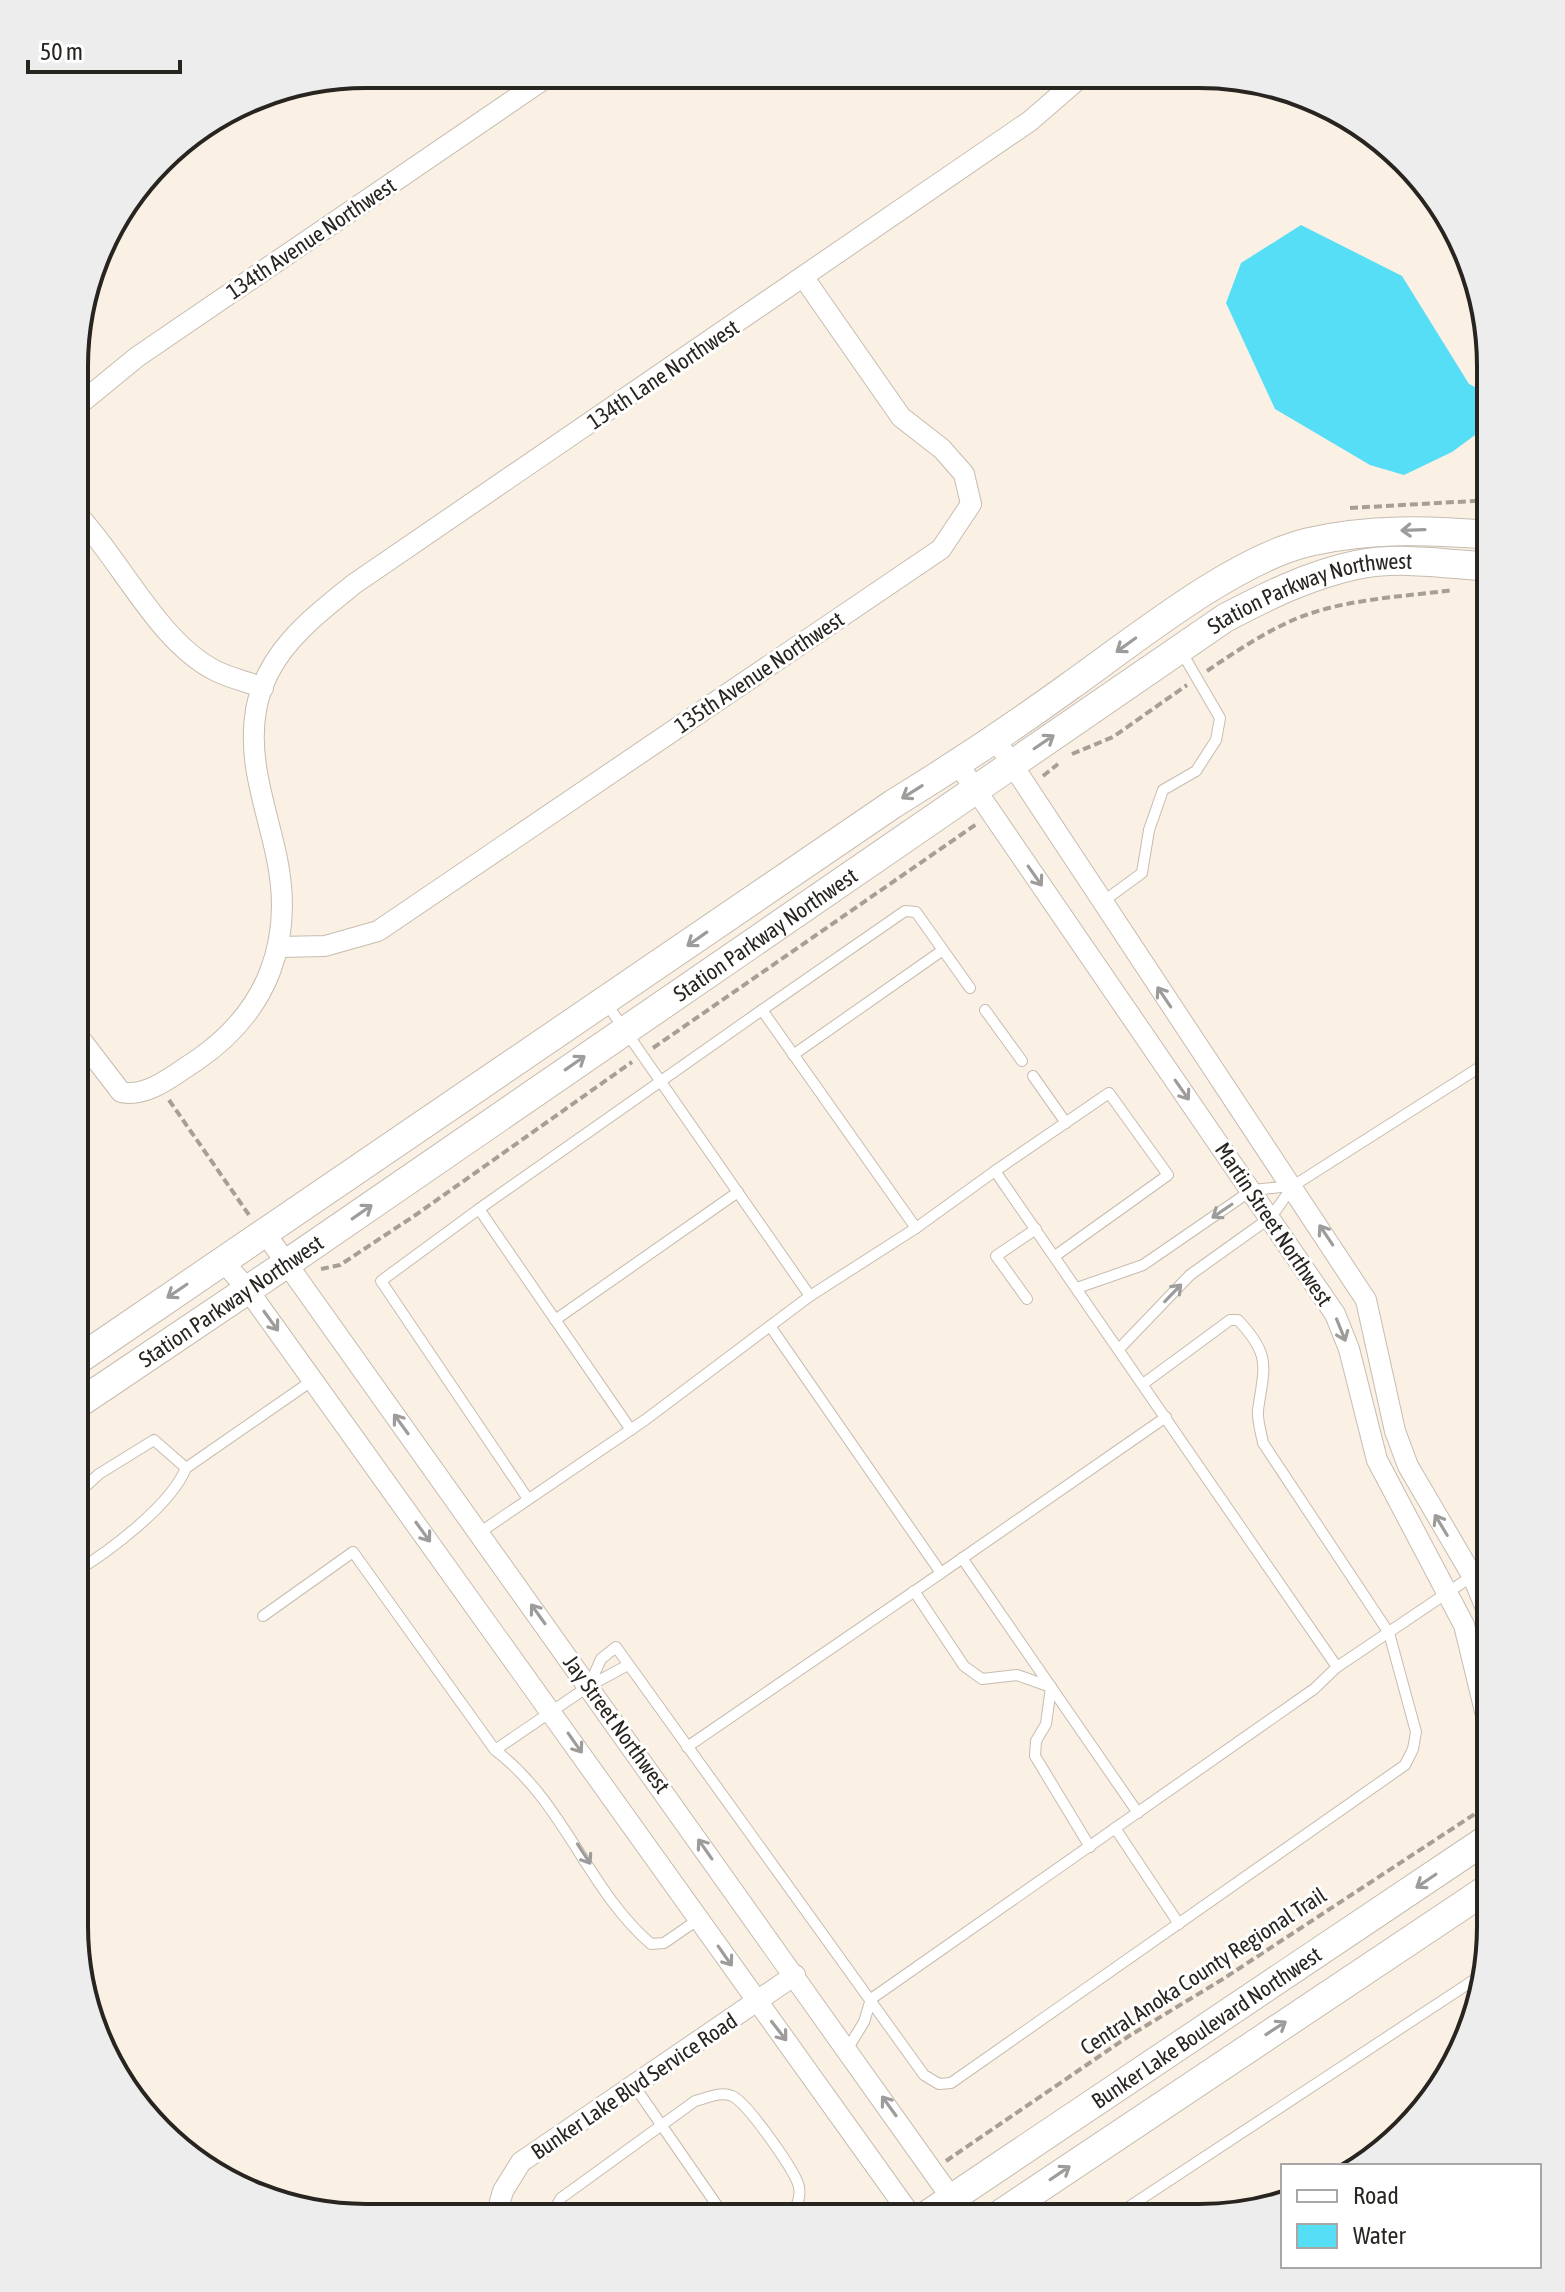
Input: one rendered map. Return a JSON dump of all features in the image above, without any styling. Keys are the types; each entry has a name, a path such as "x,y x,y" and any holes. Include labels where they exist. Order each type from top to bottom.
{"street":[{"name":"134th Avenue Northwest","path":"88,397 137,357 531,88"},
{"name":"134th Lane Northwest","path":"281,947 278,861 258,790 256,710 268,671 300,627 354,584 1030,121 1068,88"},
{"name":"135th Avenue Northwest","path":"281,947 325,946 378,931 941,549 960,525 971,504 964,474 942,449 901,417 804,278"},
{"path":"88,525 102,540 164,628 214,671 263,688"},
{"name":"Station Parkway Northwest","path":"88,1353 222,1260 260,1227 996,740 1160,621 1273,554 1307,542 1349,534 1420,529 1477,534"},
{"name":"Station Parkway Northwest","path":"88,1397 625,1029 1019,776 1180,649 1225,618 1290,584 1358,564 1406,562 1477,566"},
{"path":"1160,621 1180,649"},
{"name":"Martin Street Northwest","path":"996,740 1366,1300 1395,1431 1408,1466 1476,1585"},
{"name":"Martin Street Northwest","path":"958,764 1335,1314 1349,1349 1377,1460 1464,1625 1476,1675"},
{"path":"88,1049 121,1092 129,1094 158,1086 205,1054 237,1023 265,988 281,947"},
{"name":"Jay Street Northwest","path":"260,1227 935,2169 957,2204"},
{"name":"Jay Street Northwest","path":"222,1260 248,1290 552,1711 903,2204"},
{"name":"Bunker Lake Boulevard Northwest","path":"965,2204 1476,1847"},
{"name":"Bunker Lake Boulevard Northwest","path":"1015,2204 1476,1896"},
{"name":"Bunker Lake Blvd Service Road","path":"499,2204 503,2191 521,2162 795,1975"}],"lane":[{"path":"1101,903 1142,873 1149,830 1163,790 1196,771 1216,740 1220,718 1180,649"},
{"path":"528,1499 381,1281 905,911 916,912 970,988"},
{"path":"793,1055 943,950"},
{"path":"605,1001 810,1296"},
{"path":"762,1010 916,1228"},
{"path":"985,1010 1022,1061"},
{"path":"1119,1349 1190,1275 1271,1217 1293,1186 1477,1069"},
{"path":"1033,1076 1066,1123"},
{"path":"479,1533 631,1430 810,1296 916,1228 1109,1093 1168,1175 1055,1256"},
{"path":"995,1171 1337,1667"},
{"path":"1077,1288 1143,1265 1252,1190 1293,1186"},
{"path":"555,1320 738,1192"},
{"path":"479,1209 631,1430"},
{"path":"1027,1299 996,1256 1036,1229"},
{"path":"589,1686 601,1659 616,1647 924,2075 939,2084 951,2083 1405,1765 1413,1749 1416,1732 1389,1633 1263,1443 1257,1413 1265,1380 1262,1353 1238,1320 1230,1320 1143,1384"},
{"path":"770,1326 941,1573"},
{"path":"88,1564 178,1488 186,1468 313,1380"},
{"path":"687,1747 1166,1417"},
{"path":"88,1484 154,1440 186,1468"},
{"path":"263,1616 353,1552 495,1750 521,1769 568,1830 631,1927 651,1944 664,1943 699,1919"},
{"path":"962,1558 1138,1813"},
{"path":"848,2048 864,2022 871,1999 1314,1689 1337,1667 1476,1575"},
{"path":"914,1591 964,1666 982,1679 1017,1675 1051,1687"},
{"path":"495,1750 589,1686 628,1665"},
{"path":"1051,1687 1046,1724 1036,1741 1035,1756 1090,1847"},
{"path":"1115,1828 1179,1924"},
{"path":"1133,2204 1472,1982"},
{"path":"633,2084 716,2204"},
{"path":"558,2204 561,2198 663,2128 695,2101 715,2095 732,2096 745,2106 798,2183 798,2204"}],"path":[{"path":"1350,508 1477,501"},
{"path":"1019,776 1113,737 1245,645 1296,619 1357,603 1459,589"},
{"path":"317,1270 340,1265 941,851 983,800"},
{"path":"158,1086 260,1227"},
{"name":"Central Anoka County Regional Trail","path":"935,2169 1129,2036 1223,1979 1476,1813"}],"water":[{"path":"1301,225 1402,276 1469,384 1477,388 1477,434 1452,452 1404,475 1370,465 1275,409 1226,303 1241,263"}]}
